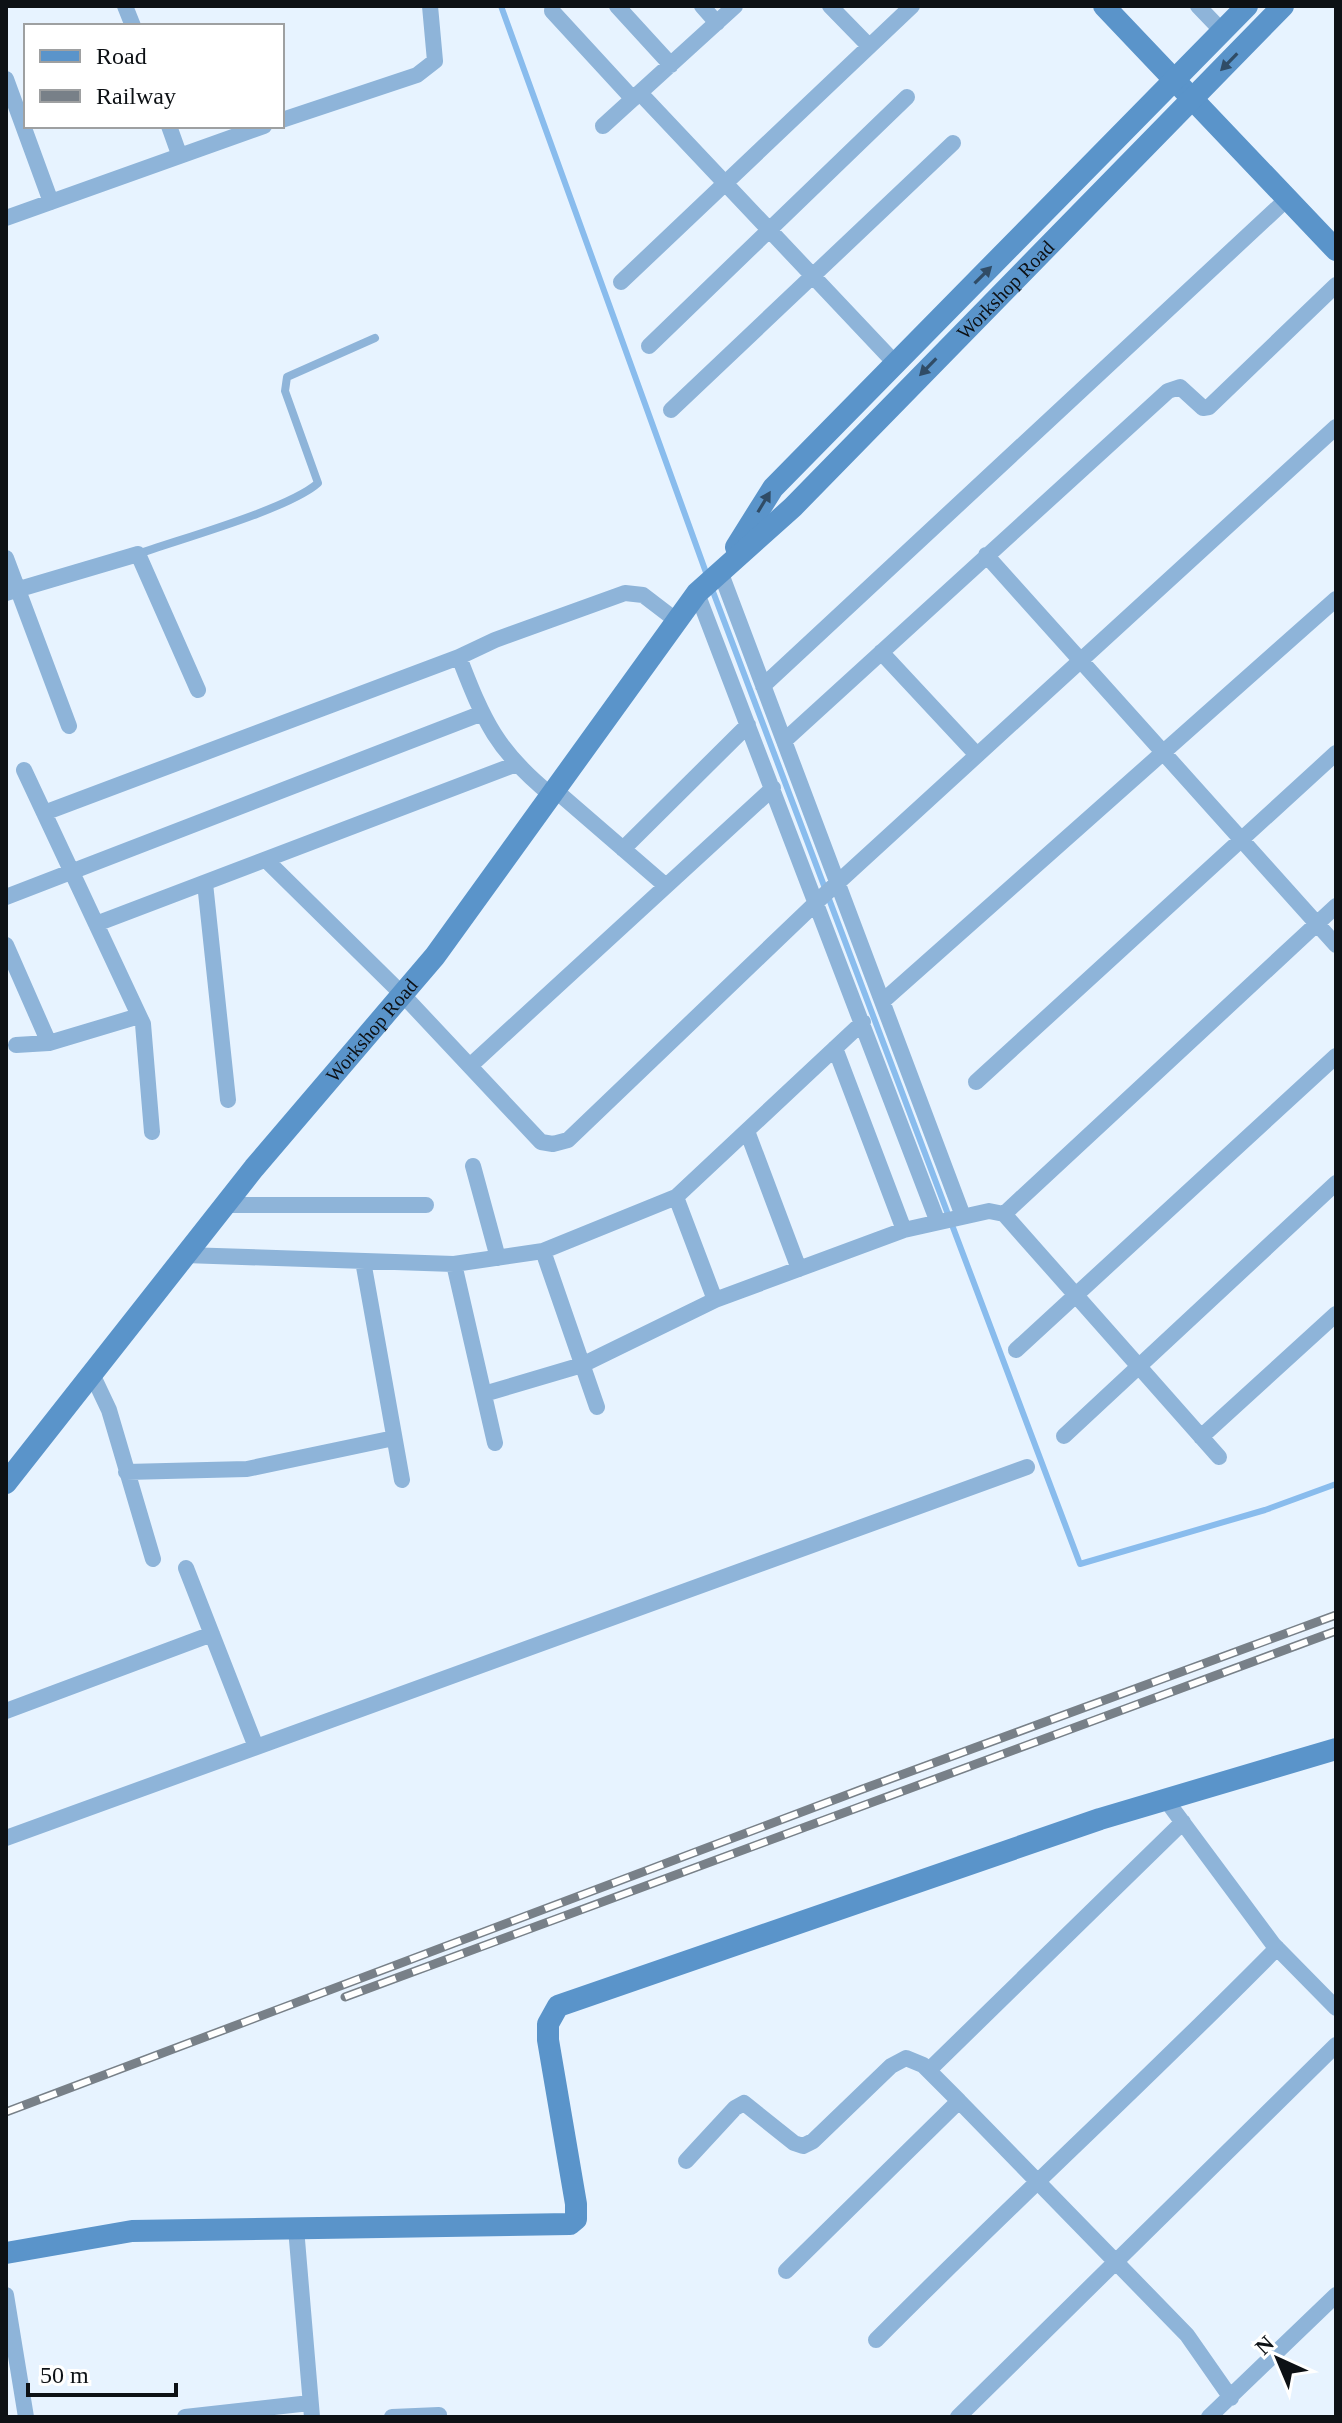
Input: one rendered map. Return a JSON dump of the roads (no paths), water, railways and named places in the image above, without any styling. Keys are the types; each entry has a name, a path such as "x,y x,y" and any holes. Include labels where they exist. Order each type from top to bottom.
{"main road":[{"path":"1104,6 1336,250"},
{"name":"Workshop Road","path":"6,1483 225,1205 403,995 677,621 712,579 773,488 1247,6"},
{"name":"Workshop Road","path":"712,579 793,507 1283,6"},
{"path":"6,2253 132,2231 570,2224 576,2219 576,2204 548,2040 548,2024 558,2006 806,1919 1166,1800 1336,1749"}],"street":[{"path":"284,119 417,75 435,61 430,6"},
{"path":"617,6 671,65"},
{"path":"702,6 717,23"},
{"path":"603,126 735,6"},
{"path":"830,6 869,46"},
{"path":"621,282 912,6"},
{"path":"1198,6 1222,31"},
{"path":"552,11 725,183 895,363"},
{"path":"6,79 51,202"},
{"path":"649,346 907,97"},
{"path":"170,128 179,154"},
{"path":"6,218 258,128"},
{"path":"671,410 953,143"},
{"path":"763,686 1287,199"},
{"path":"784,741 1168,391 1180,387 1203,408 1216,402 1336,285"},
{"path":"266,860 403,995 541,1142 553,1144 568,1140 827,893 1336,427"},
{"path":"12,591 138,554 198,690"},
{"path":"986,555 1336,945"},
{"path":"6,558 12,591 69,726"},
{"path":"712,579 763,686 784,741 863,1022 949,1218"},
{"path":"712,579 748,725 773,788 883,1001 949,1218"},
{"path":"44,813 625,593 643,595 677,621"},
{"path":"883,1001 1336,599"},
{"path":"881,652 977,755"},
{"path":"459,657 480,714 514,765 553,792 666,886"},
{"path":"6,897 480,714"},
{"path":"623,849 748,725"},
{"path":"976,1082 1336,753"},
{"path":"96,924 514,765"},
{"path":"24,770 143,1024 152,1132"},
{"path":"471,1065 773,788"},
{"path":"205,883 228,1100"},
{"path":"1004,1214 1336,906"},
{"path":"6,945 49,1043"},
{"path":"16,1045 49,1043 139,1016"},
{"path":"185,1255 454,1264 543,1251 676,1197 863,1022"},
{"path":"835,1048 904,1230"},
{"path":"1016,1350 1336,1056"},
{"path":"747,1131 799,1269"},
{"path":"473,1166 498,1258"},
{"path":"1064,1436 1336,1183"},
{"path":"676,1197 715,1300"},
{"path":"225,1205 426,1205"},
{"path":"484,1394 582,1365 715,1300 904,1230 989,1211 1004,1214 1219,1457"},
{"path":"543,1251 597,1407"},
{"path":"363,1261 402,1480"},
{"path":"454,1264 495,1443"},
{"path":"1201,1437 1336,1314"},
{"path":"92,1374 109,1410 153,1559"},
{"path":"126,1472 247,1469 394,1438"},
{"path":"6,1838 1027,1467"},
{"path":"186,1568 256,1747"},
{"path":"6,1711 212,1634"},
{"path":"1166,1800 1277,1948 1336,2008"},
{"path":"929,2070 1183,1822"},
{"path":"876,2340 1036,2181 1165,2062 1277,1948"},
{"path":"958,2417 1119,2262 1336,2045"},
{"path":"686,2161 735,2108 744,2103 803,2146 813,2141 891,2066 906,2058 914,2059 929,2070 1119,2262 1187,2335 1231,2398"},
{"path":"786,2271 959,2101"},
{"path":"185,2417 311,2410 296,2228"},
{"path":"6,2295 26,2417"},
{"path":"1209,2417 1333,2303"},
{"path":"392,2417 439,2415"}],"lane":[{"path":"138,554 271,507 318,483 285,391 287,377 375,338"}],"waterway":[{"path":"501,6 708,578"},
{"path":"712,589 1080,1564 1265,1510 1336,1484"}],"railway":[{"path":"6,2112 860,1790 1336,1615"},
{"path":"345,1997 1336,1631"}]}
